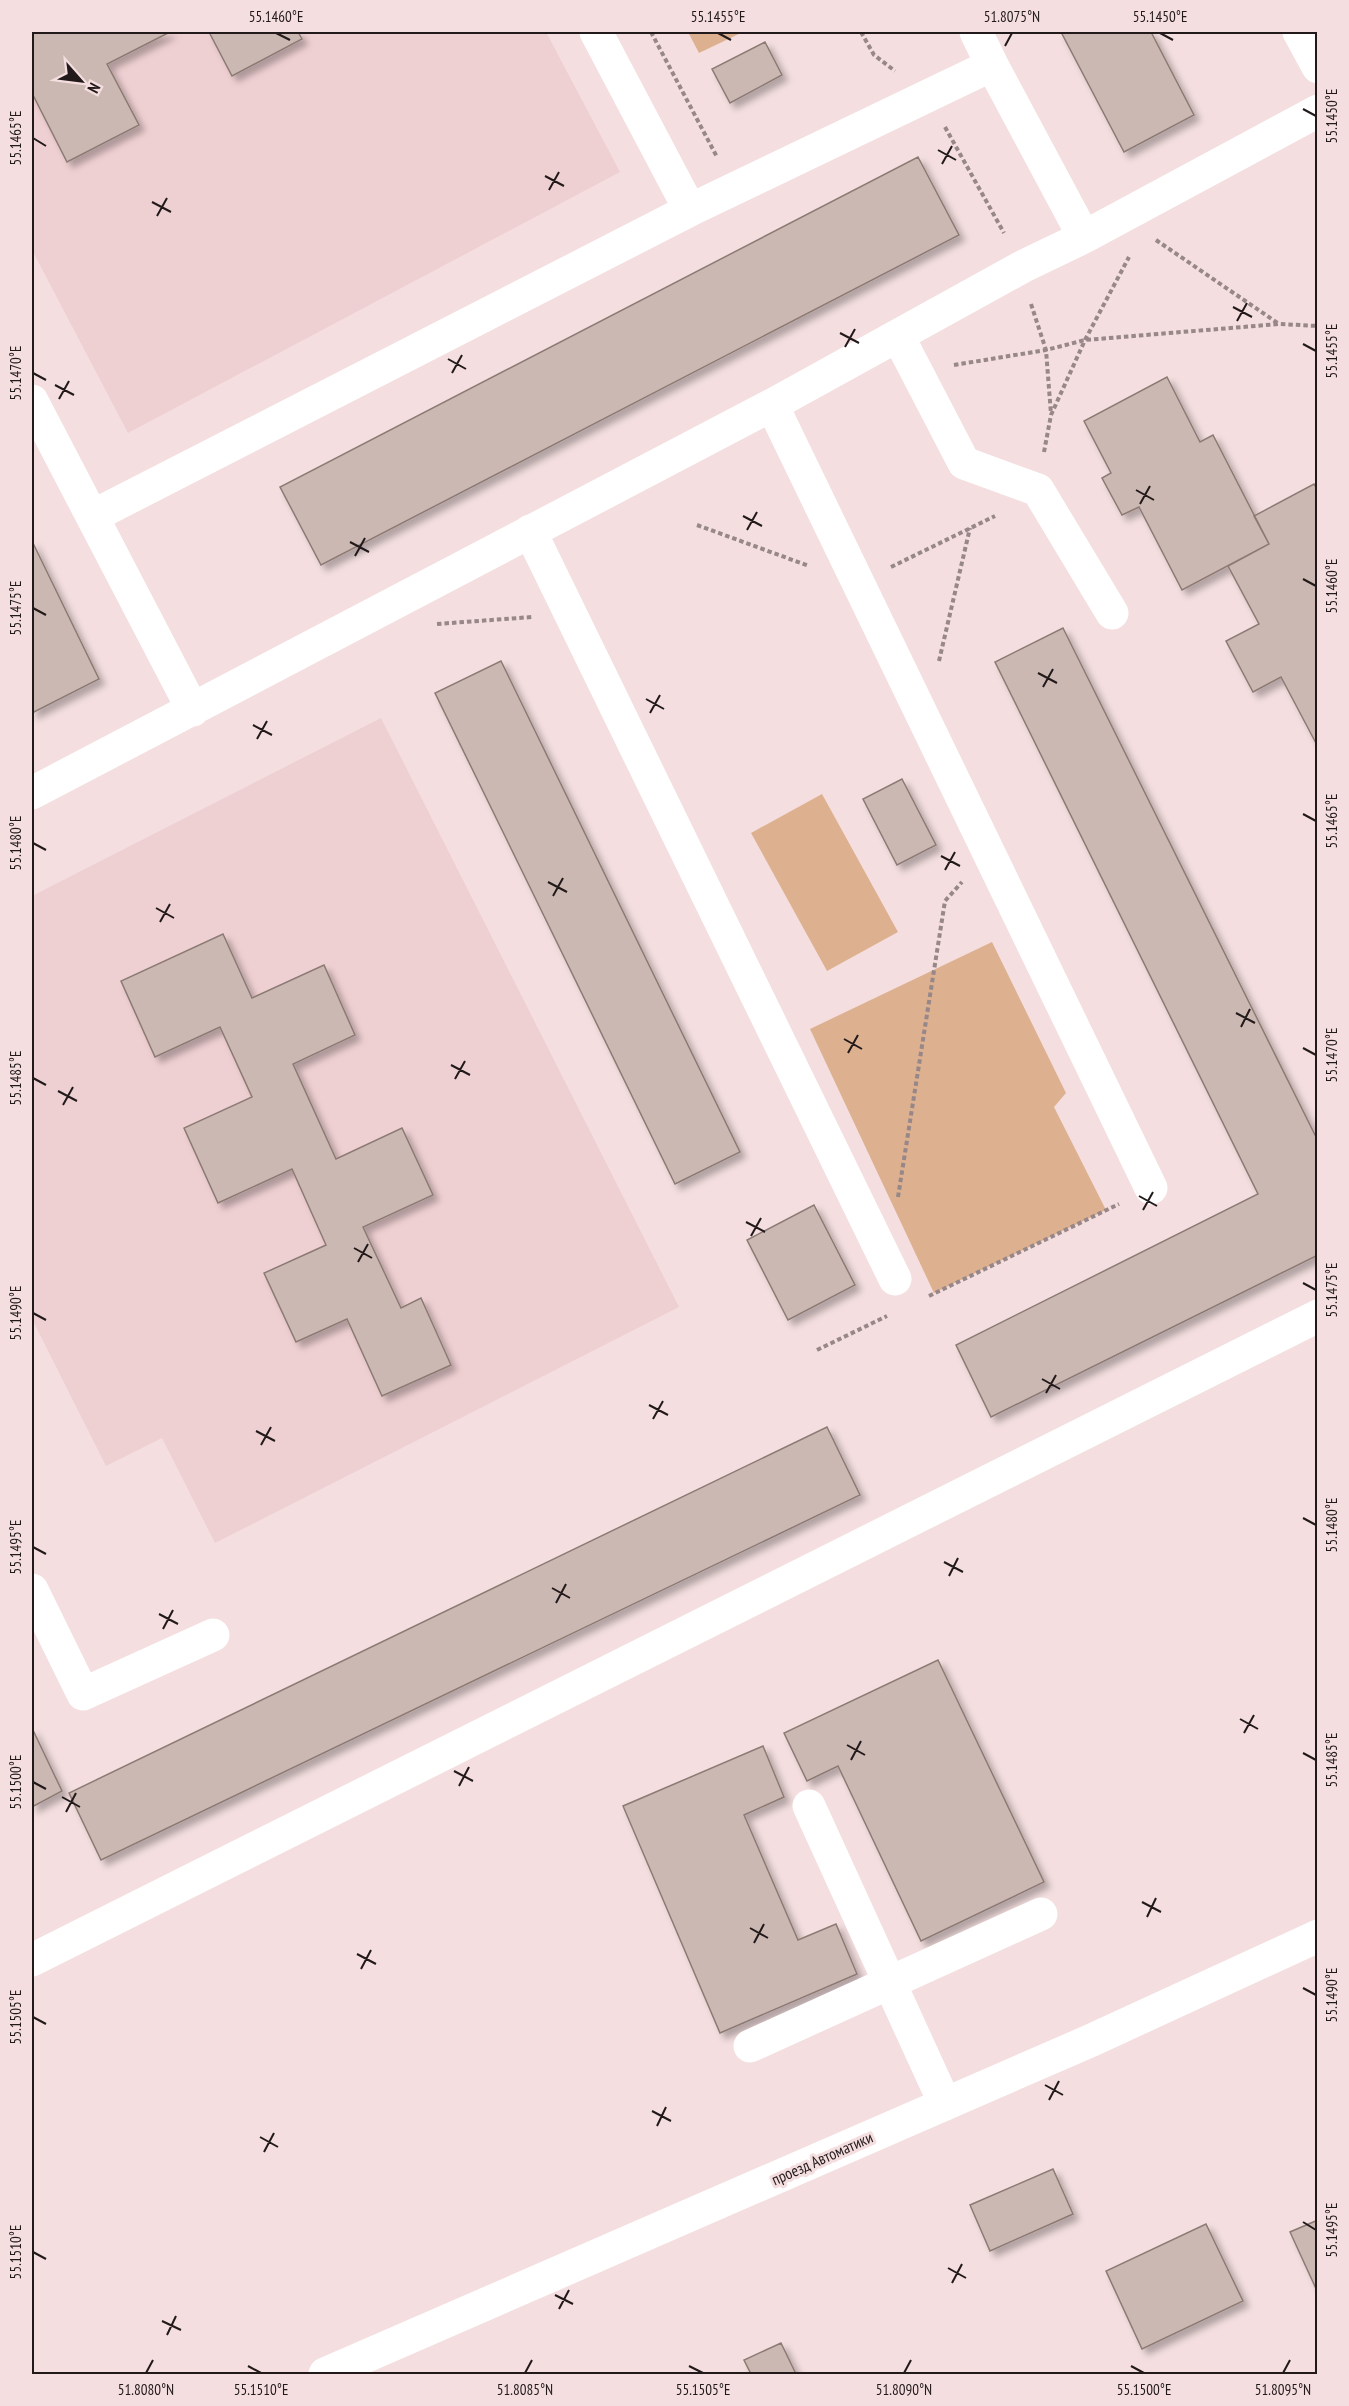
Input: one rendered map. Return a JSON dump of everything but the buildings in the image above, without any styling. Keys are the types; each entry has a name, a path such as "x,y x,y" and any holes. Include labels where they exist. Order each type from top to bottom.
{"street":[{"path":"596,32 690,210"},
{"path":"976,32 1084,237"},
{"path":"1299,32 1317,67"},
{"path":"93,516 690,210 993,65"},
{"path":"32,793 772,405 1022,267 1084,237 1138,221 1317,111"},
{"path":"897,336 964,463 1038,490 1112,613"},
{"path":"32,401 194,710"},
{"path":"772,405 1151,1188"},
{"path":"530,531 896,1279"},
{"path":"32,1960 1317,1316"},
{"path":"32,1590 83,1694 213,1635"},
{"path":"809,1806 945,2104"},
{"path":"750,2046 1041,1914"},
{"name":"проезд Автоматики","path":"325,2374 1092,2040 1317,1936"}],"path":[{"path":"651,32 733,190"},
{"path":"861,32 874,55 928,97 1022,267 1046,350 1051,415 1138,221 1279,324"},
{"path":"919,376 955,364 1046,350 1085,340 1279,324 1317,326"},
{"path":"697,525 857,582"},
{"path":"385,608 414,626 571,614"},
{"path":"897,1201 945,901 988,855"}],"shaded area":[{"path":"32,32 546,32 620,172 128,433 32,250"},
{"path":"688,32 743,32 699,53"},
{"path":"381,718 679,1307 215,1543 162,1438 106,1466 32,1319 32,896"},
{"path":"822,794 898,932 827,971 751,833"},
{"path":"992,942 1066,1093 1054,1107 1106,1210 934,1293 810,1029"}]}
